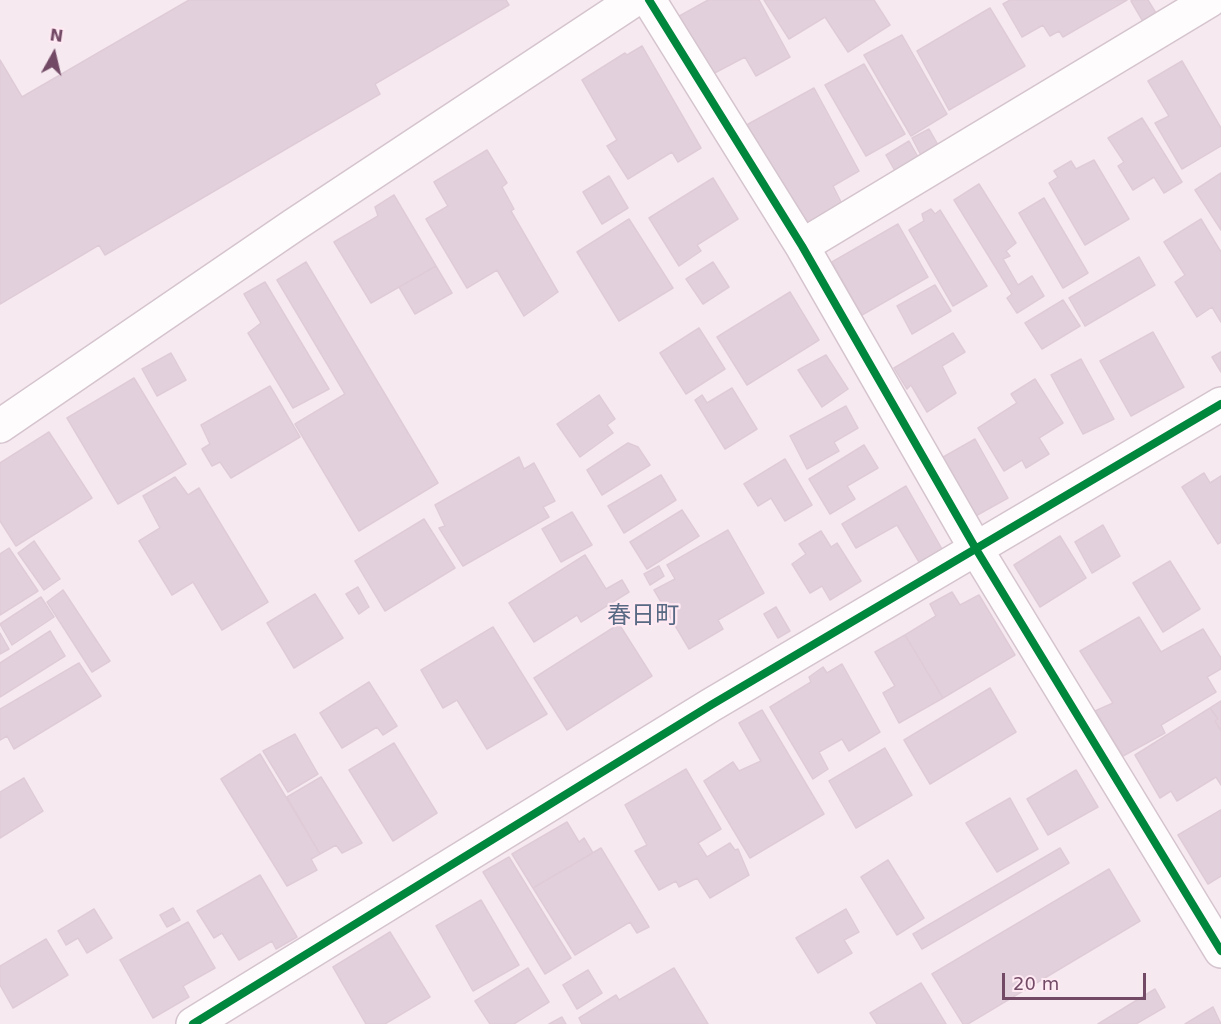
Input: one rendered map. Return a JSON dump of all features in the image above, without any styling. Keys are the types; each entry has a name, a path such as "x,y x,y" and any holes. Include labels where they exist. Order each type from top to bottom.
{"street":[{"path":"0,426 294,225 634,0"},
{"path":"649,0 802,246 976,549 1221,951"},
{"path":"802,246 1210,0"},
{"path":"193,1024 711,705 1221,404"}],"building":[{"path":"189,0 506,0 509,5 375,84 380,94 105,255 99,245 0,304 0,60 22,97"},
{"path":"708,0 759,0 790,57 756,76 745,57 707,77 674,19"},
{"path":"764,0 874,0 890,25 848,52 825,17 789,39"},
{"path":"1010,0 1127,0 1063,37 1059,31 1050,36 1043,25 1022,37 1003,4"},
{"path":"1148,0 1159,18 1145,25 1131,1"},
{"path":"990,8 1025,66 949,110 917,51"},
{"path":"902,35 947,114 911,136 864,55"},
{"path":"642,46 701,148 678,162 672,152 628,179 607,146 617,140 582,80 625,53 627,55"},
{"path":"1182,61 1221,128 1221,146 1182,169 1155,123 1169,116 1148,81"},
{"path":"864,64 905,134 866,156 825,85"},
{"path":"814,88 859,171 833,186 845,210 802,234 741,128"},
{"path":"1142,118 1182,182 1164,193 1154,177 1133,190 1118,166 1124,162 1108,138"},
{"path":"929,129 942,152 925,163 912,138"},
{"path":"909,141 922,164 899,178 886,155"},
{"path":"487,150 507,183 502,187 514,209 511,211 558,292 524,316 497,270 467,288 426,219 448,206 434,182"},
{"path":"1094,160 1129,219 1085,245 1049,183 1058,177 1054,171 1071,161 1076,169"},
{"path":"1221,173 1221,230 1195,190"},
{"path":"609,176 628,208 602,224 583,192"},
{"path":"713,178 738,219 697,245 701,251 679,266 649,218"},
{"path":"979,184 1016,243 1006,251 1010,256 1003,259 1018,285 1032,276 1044,296 1017,313 1007,298 1012,294 954,200"},
{"path":"394,195 436,266 371,303 334,242 378,216 375,207"},
{"path":"1044,198 1088,273 1063,288 1019,213"},
{"path":"931,209 935,214 940,210 987,286 953,306 909,230 924,221 922,214"},
{"path":"629,219 673,288 619,321 577,252"},
{"path":"1201,219 1221,252 1221,322 1212,307 1197,317 1175,282 1185,275 1164,242"},
{"path":"898,224 928,277 862,315 832,262"},
{"path":"1139,257 1155,285 1085,326 1069,298"},
{"path":"306,262 438,483 359,531 295,424 345,394 277,280"},
{"path":"713,262 729,287 703,304 686,279"},
{"path":"436,266 452,293 415,314 399,287"},
{"path":"265,282 329,389 293,408 248,333 261,323 244,294"},
{"path":"935,285 951,311 912,334 897,306"},
{"path":"790,292 819,340 747,385 717,337"},
{"path":"1063,300 1080,326 1042,349 1025,323"},
{"path":"699,328 725,369 686,394 660,353"},
{"path":"1153,332 1184,387 1131,416 1100,361"},
{"path":"953,333 965,352 942,366 956,393 927,412 911,385 907,389 894,368"},
{"path":"1221,352 1221,372 1212,357"},
{"path":"171,353 186,380 157,396 142,369"},
{"path":"826,355 848,389 822,407 798,370"},
{"path":"1081,359 1114,419 1083,434 1051,375"},
{"path":"134,378 186,464 118,504 67,418"},
{"path":"1035,379 1063,423 1039,438 1049,454 1026,468 1022,460 1004,471 978,428 1017,403 1011,394"},
{"path":"270,386 300,437 231,478 220,462 212,466 202,449 210,444 201,425"},
{"path":"732,388 757,429 725,449 695,400 702,395 707,403"},
{"path":"599,395 615,419 607,425 613,433 580,457 557,424"},
{"path":"846,406 858,428 834,442 839,451 807,469 790,436"},
{"path":"49,432 92,498 16,546 0,521 0,463"},
{"path":"975,439 1008,498 972,518 938,460"},
{"path":"628,443 638,447 650,465 602,495 587,470"},
{"path":"864,445 878,468 847,486 855,499 830,514 809,479"},
{"path":"519,457 524,469 534,463 555,501 543,507 549,517 463,566 439,528 445,526 435,505"},
{"path":"785,459 812,505 785,521 771,498 758,506 744,484"},
{"path":"1204,473 1210,483 1221,476 1221,542 1218,544 1182,487"},
{"path":"661,475 676,500 624,533 608,506"},
{"path":"175,477 188,495 199,488 268,602 222,630 193,582 172,595 139,541 160,528 143,496"},
{"path":"906,486 942,549 919,562 897,525 856,548 842,524"},
{"path":"682,510 699,536 647,569 630,542"},
{"path":"572,512 592,545 561,562 542,529"},
{"path":"424,519 455,568 385,611 355,561"},
{"path":"1103,525 1120,556 1092,573 1075,542"},
{"path":"728,530 764,593 718,620 723,629 689,649 654,590 675,579 667,565"},
{"path":"821,531 831,547 837,543 861,581 830,600 822,586 810,593 792,564 806,554 799,544"},
{"path":"1060,536 1086,578 1040,607 1014,565"},
{"path":"34,541 60,579 44,590 18,553"},
{"path":"9,548 38,591 0,615 0,554"},
{"path":"585,555 606,589 622,580 629,592 581,622 577,615 534,642 509,603"},
{"path":"1170,561 1200,609 1163,632 1133,583"},
{"path":"659,566 664,576 650,585 644,574"},
{"path":"358,587 369,607 359,614 346,594"},
{"path":"63,590 110,661 92,672 47,602"},
{"path":"952,592 960,605 979,595 1015,655 943,698 905,635 936,616 930,604"},
{"path":"315,594 343,638 294,668 267,623"},
{"path":"41,597 54,617 12,645 0,624"},
{"path":"776,607 790,631 778,638 764,614"},
{"path":"1139,617 1161,652 1203,629 1221,658 1221,669 1207,677 1216,692 1161,725 1165,733 1123,756 1095,711 1113,703 1080,651"},
{"path":"619,624 652,676 567,730 534,678"},
{"path":"493,627 547,714 487,749 457,700 443,708 421,670"},
{"path":"50,631 65,656 0,697 0,663"},
{"path":"0,633 9,649 0,654"},
{"path":"905,635 943,698 899,723 883,693 895,686 875,652"},
{"path":"79,663 101,696 14,749 7,736 0,740 0,709"},
{"path":"842,664 880,732 849,751 842,739 819,752 828,769 813,779 770,707 811,682 809,677 823,667 827,673"},
{"path":"369,682 397,726 383,735 377,727 342,748 320,713"},
{"path":"990,688 1016,732 930,784 904,740"},
{"path":"1221,701 1221,731 1215,721 1218,719 1210,708"},
{"path":"1210,708 1218,719 1215,721 1221,731 1221,785 1216,777 1177,801 1171,791 1160,798 1135,755"},
{"path":"762,710 824,814 750,858 704,781 733,762 739,771 761,761 739,723"},
{"path":"295,734 318,774 288,792 263,751"},
{"path":"394,743 437,813 393,841 349,770"},
{"path":"885,748 912,795 856,828 829,781"},
{"path":"260,754 320,854 311,859 317,870 287,886 221,779"},
{"path":"686,769 721,829 698,843 707,857 730,843 735,850 738,849 749,875 710,898 697,878 679,887 676,881 659,890 635,851 647,845 625,805"},
{"path":"1076,770 1098,807 1048,835 1027,799"},
{"path":"321,777 362,843 342,853 336,845 320,854 287,797"},
{"path":"24,778 43,811 0,838 0,792"},
{"path":"1010,798 1038,849 997,872 966,823"},
{"path":"1221,810 1221,876 1208,884 1178,835"},
{"path":"567,822 579,842 584,838 593,853 533,888 512,854"},
{"path":"601,848 649,927 637,933 630,922 575,955 533,888"},
{"path":"1060,848 1069,863 922,949 913,934"},
{"path":"509,857 571,958 545,974 483,872"},
{"path":"888,860 924,918 897,935 861,877"},
{"path":"1109,869 1140,921 968,1024 963,1024 932,974"},
{"path":"260,875 297,937 276,949 272,941 239,960 222,933 214,938 197,911"},
{"path":"481,900 519,965 473,991 436,926"},
{"path":"173,908 180,920 167,927 160,915"},
{"path":"94,909 112,938 87,953 78,938 66,945 58,931"},
{"path":"846,909 859,932 844,940 852,953 818,973 796,938"},
{"path":"188,922 215,968 183,986 189,997 153,1018 120,960"},
{"path":"390,932 430,997 385,1024 366,1024 333,967"},
{"path":"46,939 68,975 13,1008 0,985 0,966"},
{"path":"528,968 549,1002 514,1024 490,1024 475,1001"},
{"path":"674,968 708,1024 582,1024 579,1018 616,995 619,1000"},
{"path":"588,970 602,993 577,1009 563,985"},
{"path":"921,983 946,1024 877,1024 870,1013"},
{"path":"1155,989 1165,1007 1136,1024 1098,1024"},
{"path":"1213,1007 1221,1024 1185,1024"},
{"path":"562,1017 566,1024 549,1024"}],"cycle path":[{"path":"649,0 802,246 976,549 1221,951"},
{"path":"193,1024 711,705 1221,404"}],"district":[{"name":"春日町","path":"643,617"}]}
